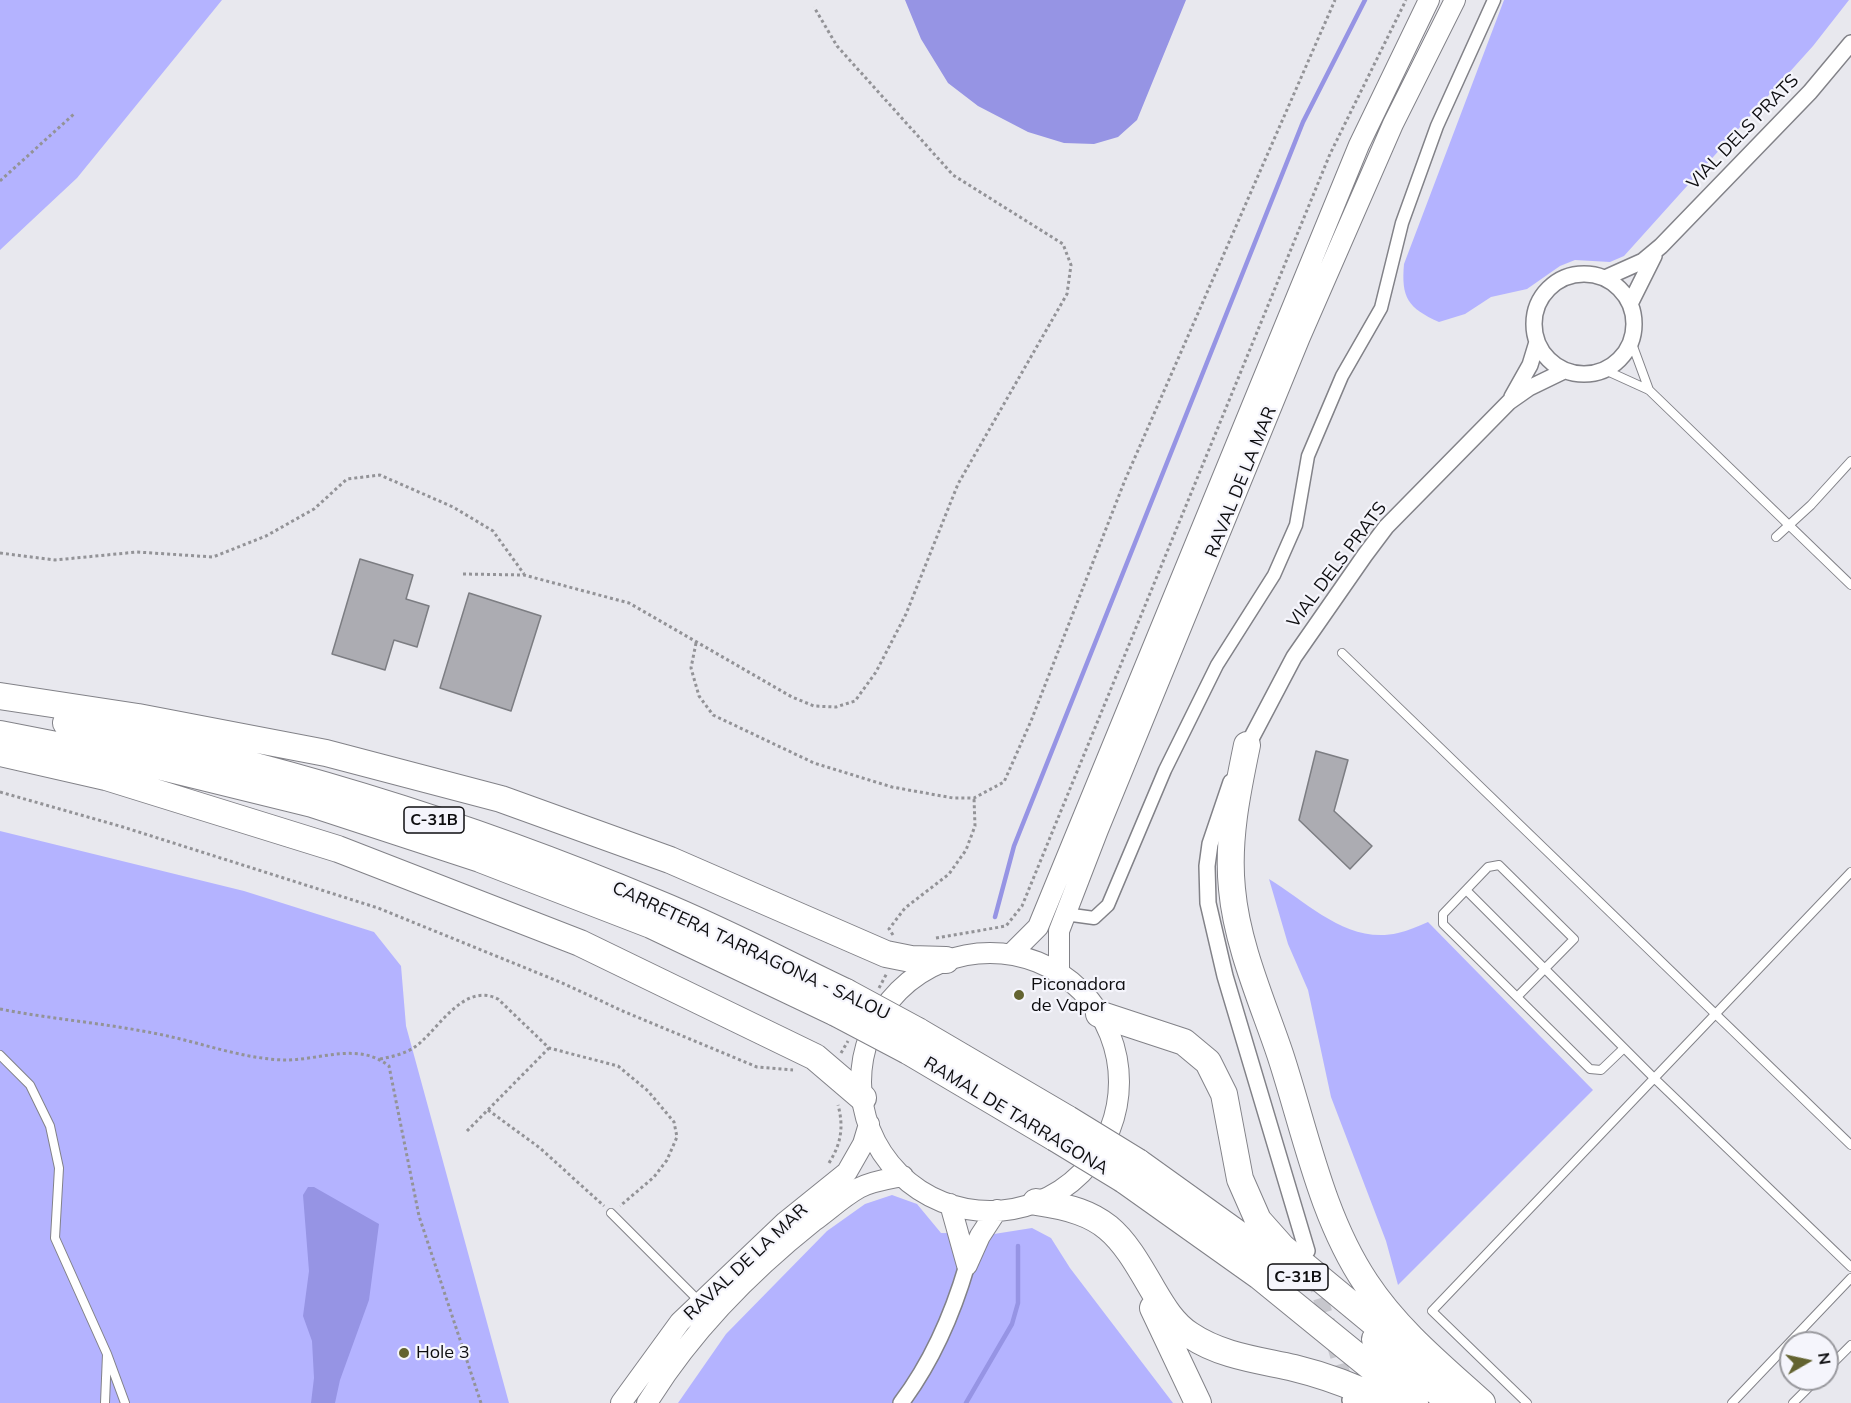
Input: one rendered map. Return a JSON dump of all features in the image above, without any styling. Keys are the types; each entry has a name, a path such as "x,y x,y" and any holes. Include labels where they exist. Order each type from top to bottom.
{"highway":[{"path":"0,696 138,717 326,753 501,799 670,860 896,956 946,960"},
{"name":"CARRETERA TARRAGONA - SALOU","path":"0,710 137,737 317,782 491,838 658,903 913,1041 1061,1128"},
{"name":"CARRETERA TARRAGONA - SALOU","path":"0,734 133,760 312,804 480,859 841,1003"},
{"path":"1247,745 1234,821 1232,890 1254,978 1323,1190 1348,1252 1383,1306 1422,1350 1482,1403"},
{"path":"0,753 106,777 349,853 580,942 815,1057 863,1098"},
{"path":"1099,1014 1163,1034 1198,1051 1208,1062 1224,1094 1240,1179 1248,1202 1264,1227 1282,1247 1469,1403"},
{"name":"RAMAL DE TARRAGONA","path":"1061,1128 1131,1171"},
{"name":"C-31B","path":"1131,1171 1415,1403"},
{"name":"C-31B","path":"1131,1171 1197,1202 1311,1287 1450,1403"},
{"path":"1036,1202 1079,1210 1103,1222 1129,1249 1164,1310 1191,1336 1246,1359 1326,1377 1388,1403"},
{"path":"1129,1249 1168,1344 1198,1403"}],"street":[{"name":"RAVAL DE LA MAR","path":"1011,954 1038,927 1355,156 1429,0"},
{"name":"RAVAL DE LA MAR","path":"1059,973 1059,931 1065,914 1300,337 1393,124 1455,0"},
{"path":"1065,914 1094,918 1108,905 1165,770 1217,665 1274,575 1296,525 1308,456 1342,376 1381,308 1402,223 1437,126 1494,0"},
{"name":"VIAL DELS PRATS","path":"1605,278 1643,261 1661,246 1810,92 1851,43"},
{"name":"VIAL DELS PRATS","path":"1630,304 1644,273 1661,246"},
{"path":"1579,274 1605,278 1615,285 1630,304 1633,316 1631,341 1621,358 1605,370 1585,375 1564,371 1548,359 1537,342 1534,316 1538,304 1549,288 1566,277 1579,274"},
{"name":"VIAL DELS PRATS","path":"1509,402 1530,365 1537,342"},
{"name":"VIAL DELS PRATS","path":"1307,1251 1231,997 1208,903 1207,874 1210,844 1224,798 1268,702 1313,628 1386,527 1509,402 1538,383 1564,371"},
{"path":"978,953 1011,954 1036,961 1059,973 1077,987 1099,1014 1114,1049 1118,1074 1117,1099 1112,1123 1101,1146 1078,1176 1058,1191 1036,1202 998,1210 973,1209 950,1204 917,1188 882,1152 869,1124 863,1098 862,1074 866,1049 880,1014 904,986 924,971 946,960 978,953"},
{"name":"RAVAL DE LA MAR","path":"621,1403 655,1354 700,1302 785,1222 848,1172 856,1159 869,1124"},
{"name":"RAVAL DE LA MAR","path":"647,1403 695,1337 732,1296 789,1241 858,1188 876,1181 903,1176"},
{"path":"950,1204 967,1265"},
{"path":"901,1403 919,1379 957,1298 967,1265 980,1236 998,1210"}],"lane":[{"path":"1631,341 1649,390"},
{"path":"1605,370 1649,390 1851,585"},
{"path":"1776,537 1790,526 1851,461"},
{"path":"1342,653 1851,1145"},
{"path":"1517,997 1574,939 1499,866 1488,867 1443,914 1443,924 1517,997 1590,1069 1601,1070 1624,1048"},
{"path":"1527,1403 1432,1311 1851,872"},
{"path":"1466,890 1654,1078 1851,1267"},
{"path":"0,1055 30,1085 50,1126 59,1168 55,1238 107,1353 125,1403"},
{"path":"611,1213 700,1302"},
{"path":"1732,1403 1851,1278"},
{"path":"1839,1357 1851,1345"},
{"path":"105,1403 107,1353"},
{"path":"1793,1403 1805,1391"}],"path":[{"path":"696,643 691,668 699,696 713,715 814,763 892,787 974,798 1004,782 1031,721 1125,480 1335,0"},
{"path":"930,939 1006,926 1022,906 1330,154 1406,0"},
{"path":"463,574 524,575 629,603 792,697 814,706 836,707 855,701 876,672 906,614 958,484 1067,294 1071,265 1063,244 953,175 837,46 814,7"},
{"path":"0,181 75,113"},
{"path":"0,553 56,560 137,552 213,557 266,536 314,509 347,479 380,475 453,507 493,531 524,575"},
{"path":"0,792 123,827 378,908 560,982 624,1012 757,1067 831,1070 851,1036"},
{"path":"889,929 905,908 949,874 966,850 975,826 974,798"},
{"path":"875,995 896,956"},
{"path":"0,1009 154,1033 238,1054 300,1060 345,1052 380,1059 402,1054 422,1042 455,1007 476,996 488,994 498,999 549,1048 618,1066 648,1091 674,1122 677,1137 667,1160 654,1178 611,1213 540,1148 488,1110"},
{"path":"467,1131 549,1048"},
{"path":"380,1059 389,1066 419,1216 481,1403"},
{"path":"823,1168 838,1146 843,1123 836,1099"}],"shaded area":[{"path":"0,0 222,0 77,178 0,250"},
{"path":"905,0 1186,0 1137,120 1118,137 1094,144 1064,143 1028,132 978,106 948,83 921,39"},
{"path":"1504,0 1849,0 1813,46 1624,256 1610,262 1575,260 1560,266 1527,289 1491,297 1465,314 1439,322 1420,312 1409,300 1404,285 1404,264"},
{"path":"0,831 244,891 374,932 401,966 406,1026 509,1403 0,1403"},
{"path":"1269,879 1329,919 1362,933 1380,935 1398,933 1428,922 1593,1090 1398,1285 1386,1241 1331,1097 1308,990 1288,944"},
{"path":"308,1187 314,1187 379,1224 369,1300 340,1380 335,1403 311,1403 314,1378 312,1341 303,1316 309,1271 303,1195"},
{"path":"892,1195 917,1204 941,1233 994,1234 1032,1228 1051,1238 1070,1268 1173,1403 678,1403 726,1334 827,1231 865,1204"}],"building":[{"path":"360,559 413,575 406,599 429,606 417,647 394,640 385,670 332,654"},
{"path":"469,593 541,616 511,711 440,688"},
{"path":"1316,751 1348,760 1334,811 1372,846 1350,869 1299,820"}],"waterway":[{"path":"995,917 1014,846 1303,122 1365,0"},
{"path":"966,1403 1012,1324 1018,1303 1018,1246"}],"tunnel":[{"path":"1314,1276 1347,1388"}],"place":[{"name":"Piconadora de Vapor","path":"1019,995"},
{"name":"Hole 3","path":"404,1353"}]}
